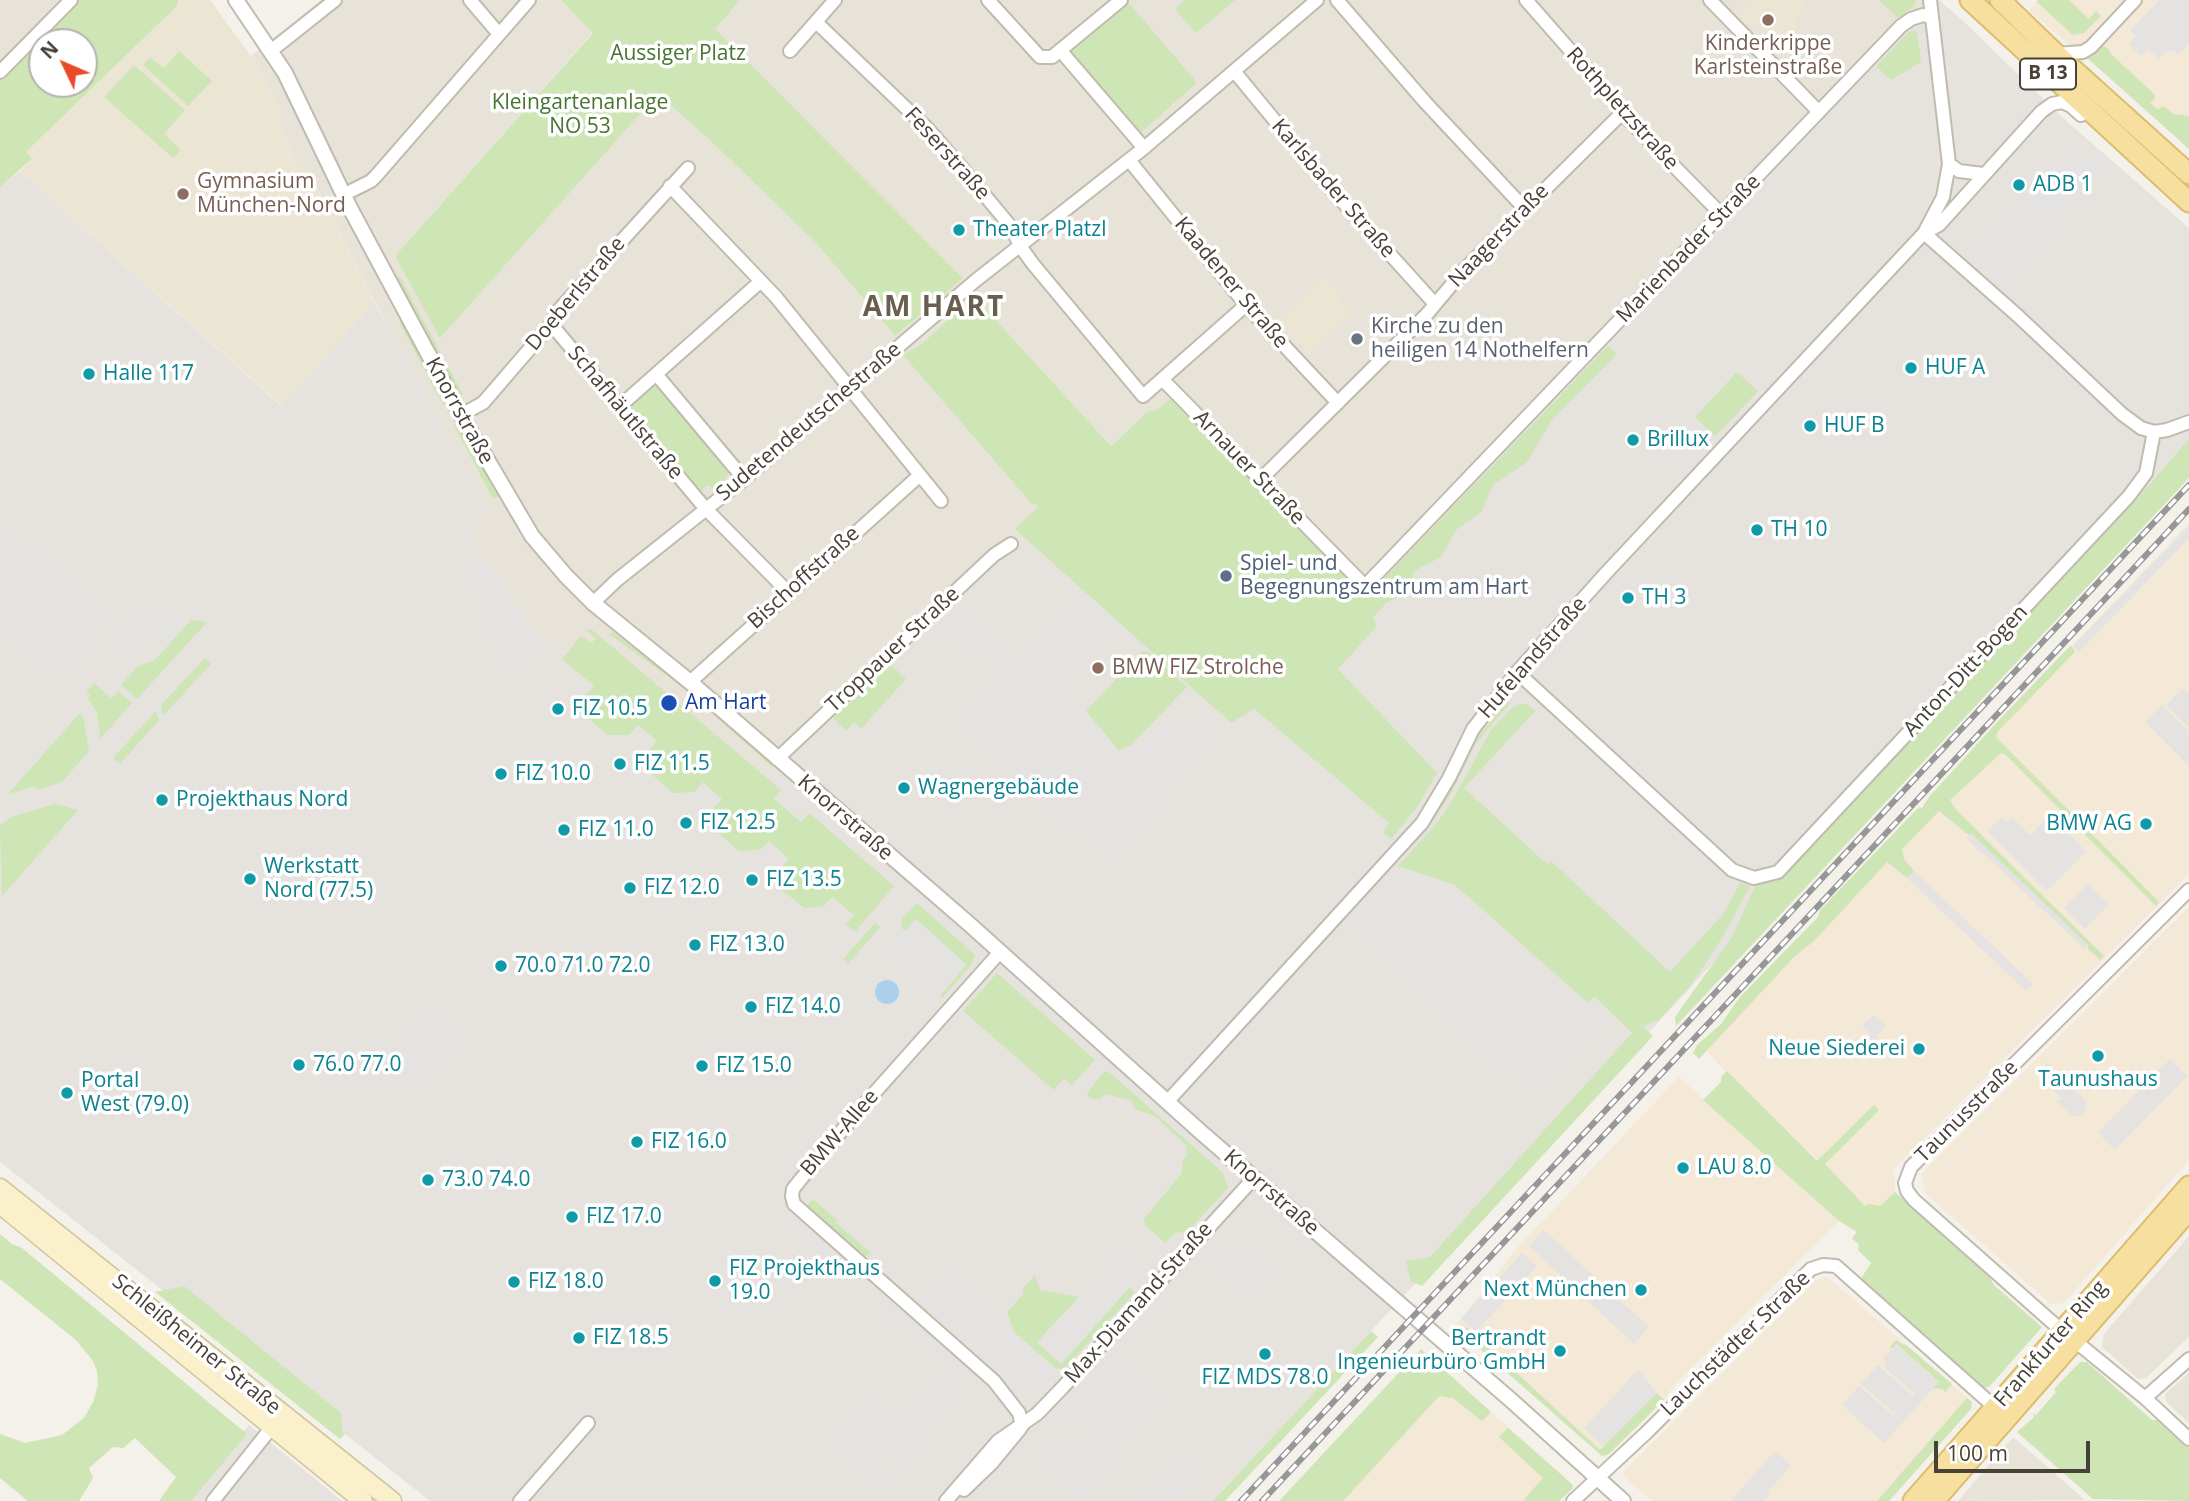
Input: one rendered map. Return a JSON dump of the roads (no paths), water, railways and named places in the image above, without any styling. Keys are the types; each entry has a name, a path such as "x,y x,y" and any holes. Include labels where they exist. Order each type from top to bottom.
{"main road":[{"name":"B 13","path":"1970,0 2189,202"},
{"name":"B 13","path":"2000,0 2189,174"},
{"name":"Frankfurter Ring","path":"1934,1501 2001,1413 2068,1336 2189,1186"},
{"name":"Schleißheimer Straße","path":"0,1188 277,1420 363,1501"},
{"name":"Schleißheimer Straße","path":"0,1204 277,1420 392,1501"},
{"name":"Frankfurter Ring","path":"2068,1336 2189,1210"},
{"name":"Frankfurter Ring","path":"1913,1501 2001,1413"}],"street":[{"path":"0,72 71,0"},
{"name":"Knorrstraße","path":"236,0 272,50 343,195 461,415 533,536 566,576 593,603 690,682 1000,952 1167,1102 1623,1501"},
{"path":"272,50 335,0"},
{"path":"470,0 499,34"},
{"path":"343,195 371,181 529,0"},
{"path":"790,51 835,0"},
{"path":"988,0 1040,57 1052,57 1121,0"},
{"name":"Sudetendeutschestraße","path":"593,603 617,580 744,478 975,281 1144,148 1317,0"},
{"path":"1337,0 1425,102 1525,209"},
{"name":"Rothpletzstraße","path":"1526,0 1622,113 1722,215"},
{"path":"1710,0 1819,112"},
{"name":"Hufelandstraße","path":"1167,1102 1422,823 1449,778 1473,729 1517,672 1924,233 1943,197 1949,164 1930,0"},
{"path":"2056,54 2083,52 2091,47 2135,0"},
{"name":"Marienbader Straße","path":"1366,586 1901,26 1923,15 1931,17"},
{"name":"Feserstraße","path":"816,22 928,129 1012,229 1020,246 1143,396 1162,379"},
{"path":"1060,50 1144,148"},
{"name":"Karlsbader Straße","path":"1234,71 1332,190 1436,304"},
{"name":"Hufelandstraße","path":"1924,233 1938,225 2040,112 2052,104 2062,102 2071,106 2114,144 2127,147"},
{"name":"Naagerstraße","path":"1259,480 1622,113"},
{"name":"Kaadener Straße","path":"1129,160 1246,305 1338,403"},
{"path":"1949,164 1959,171 1983,174"},
{"name":"Doeberlstraße","path":"461,415 483,403 551,324 558,311 688,168"},
{"path":"670,186 761,281 941,501"},
{"path":"1924,233 2018,316 2122,414 2141,428 2154,432 2189,422"},
{"path":"619,407 761,281"},
{"path":"1162,379 1246,305"},
{"name":"Schafhäutlstraße","path":"551,324 705,508 788,592"},
{"path":"656,373 744,478"},
{"name":"Arnauer Straße","path":"1162,379 1366,586"},
{"name":"Anton-Ditt-Bogen","path":"1517,672 1732,870 1754,878 1778,872 2129,496 2146,473 2154,432"},
{"name":"Bischoffstraße","path":"690,682 920,475"},
{"name":"Troppauer Straße","path":"777,759 994,555 1011,544"},
{"name":"Taunusstraße","path":"2068,1336 1910,1197 1905,1183 1907,1173 2189,890"},
{"name":"BMW-Allee","path":"1000,952 860,1109 793,1189 792,1196 794,1204 803,1213 1005,1392 1019,1413 1022,1426"},
{"name":"Max-Diamand-Straße","path":"953,1501 992,1463 1022,1426 1063,1387 1254,1178"},
{"name":"Lauchstädter Straße","path":"1573,1501 1811,1269 1823,1265 1836,1266 2001,1413"},
{"path":"2068,1336 2145,1398 2189,1438"},
{"path":"2145,1398 2189,1359"},
{"path":"213,1501 277,1420"},
{"path":"520,1501 588,1423"},
{"name":"Max-Diamand-Straße","path":"946,1501 998,1441 1022,1426"}],"water":[{"path":"887,980 895,984 899,992 895,1000 887,1004 879,1000 875,992 879,984"}],"railway":[{"path":"1241,1501 2189,485"},
{"path":"1262,1501 2189,509"}],"place":[{"name":"Kinderkrippe Karlsteinstraße","path":"1768,20"},
{"name":"ADB 1","path":"2019,185"},
{"name":"Gymnasium München-Nord","path":"183,194"},
{"name":"Theater Platzl","path":"959,230"},
{"name":"Kirche zu den heiligen 14 Nothelfern","path":"1357,339"},
{"name":"HUF A","path":"1911,368"},
{"name":"Halle 117","path":"89,374"},
{"name":"HUF B","path":"1810,426"},
{"name":"Brillux","path":"1633,440"},
{"name":"TH 10","path":"1757,530"},
{"name":"Spiel- und Begegnungszentrum am Hart","path":"1226,576"},
{"name":"TH 3","path":"1628,598"},
{"name":"BMW FIZ Strolche","path":"1098,668"},
{"name":"Am Hart","path":"669,703"},
{"name":"FIZ 10.5","path":"558,709"},
{"name":"FIZ 11.5","path":"620,764"},
{"name":"FIZ 10.0","path":"501,774"},
{"name":"Wagnergebäude","path":"904,788"},
{"name":"Projekthaus Nord","path":"162,800"},
{"name":"FIZ 12.5","path":"686,823"},
{"name":"BMW AG","path":"2146,824"},
{"name":"FIZ 11.0","path":"564,830"},
{"name":"Werkstatt Nord (77.5)","path":"250,879"},
{"name":"FIZ 13.5","path":"752,880"},
{"name":"FIZ 12.0","path":"630,888"},
{"name":"FIZ 13.0","path":"695,945"},
{"name":"70.0 71.0 72.0","path":"501,966"},
{"name":"FIZ 14.0","path":"751,1007"},
{"name":"Neue Siederei","path":"1919,1049"},
{"name":"Taunushaus","path":"2098,1056"},
{"name":"76.0 77.0","path":"299,1065"},
{"name":"FIZ 15.0","path":"702,1066"},
{"name":"Portal West (79.0)","path":"67,1093"},
{"name":"FIZ 16.0","path":"637,1142"},
{"name":"LAU 8.0","path":"1683,1168"},
{"name":"73.0 74.0","path":"428,1180"},
{"name":"FIZ 17.0","path":"572,1217"},
{"name":"FIZ Projekthaus 19.0","path":"715,1281"},
{"name":"FIZ 18.0","path":"514,1282"},
{"name":"Next München","path":"1641,1290"},
{"name":"FIZ 18.5","path":"579,1338"},
{"name":"Bertrandt Ingenieurbüro GmbH","path":"1560,1351"},
{"name":"FIZ MDS 78.0","path":"1265,1354"}],"district":[{"name":"AM HART","path":"934,308"}],"park label":[{"name":"Aussiger Platz","path":"678,54"},
{"name":"Kleingartenanlage NO 53","path":"580,115"}]}
